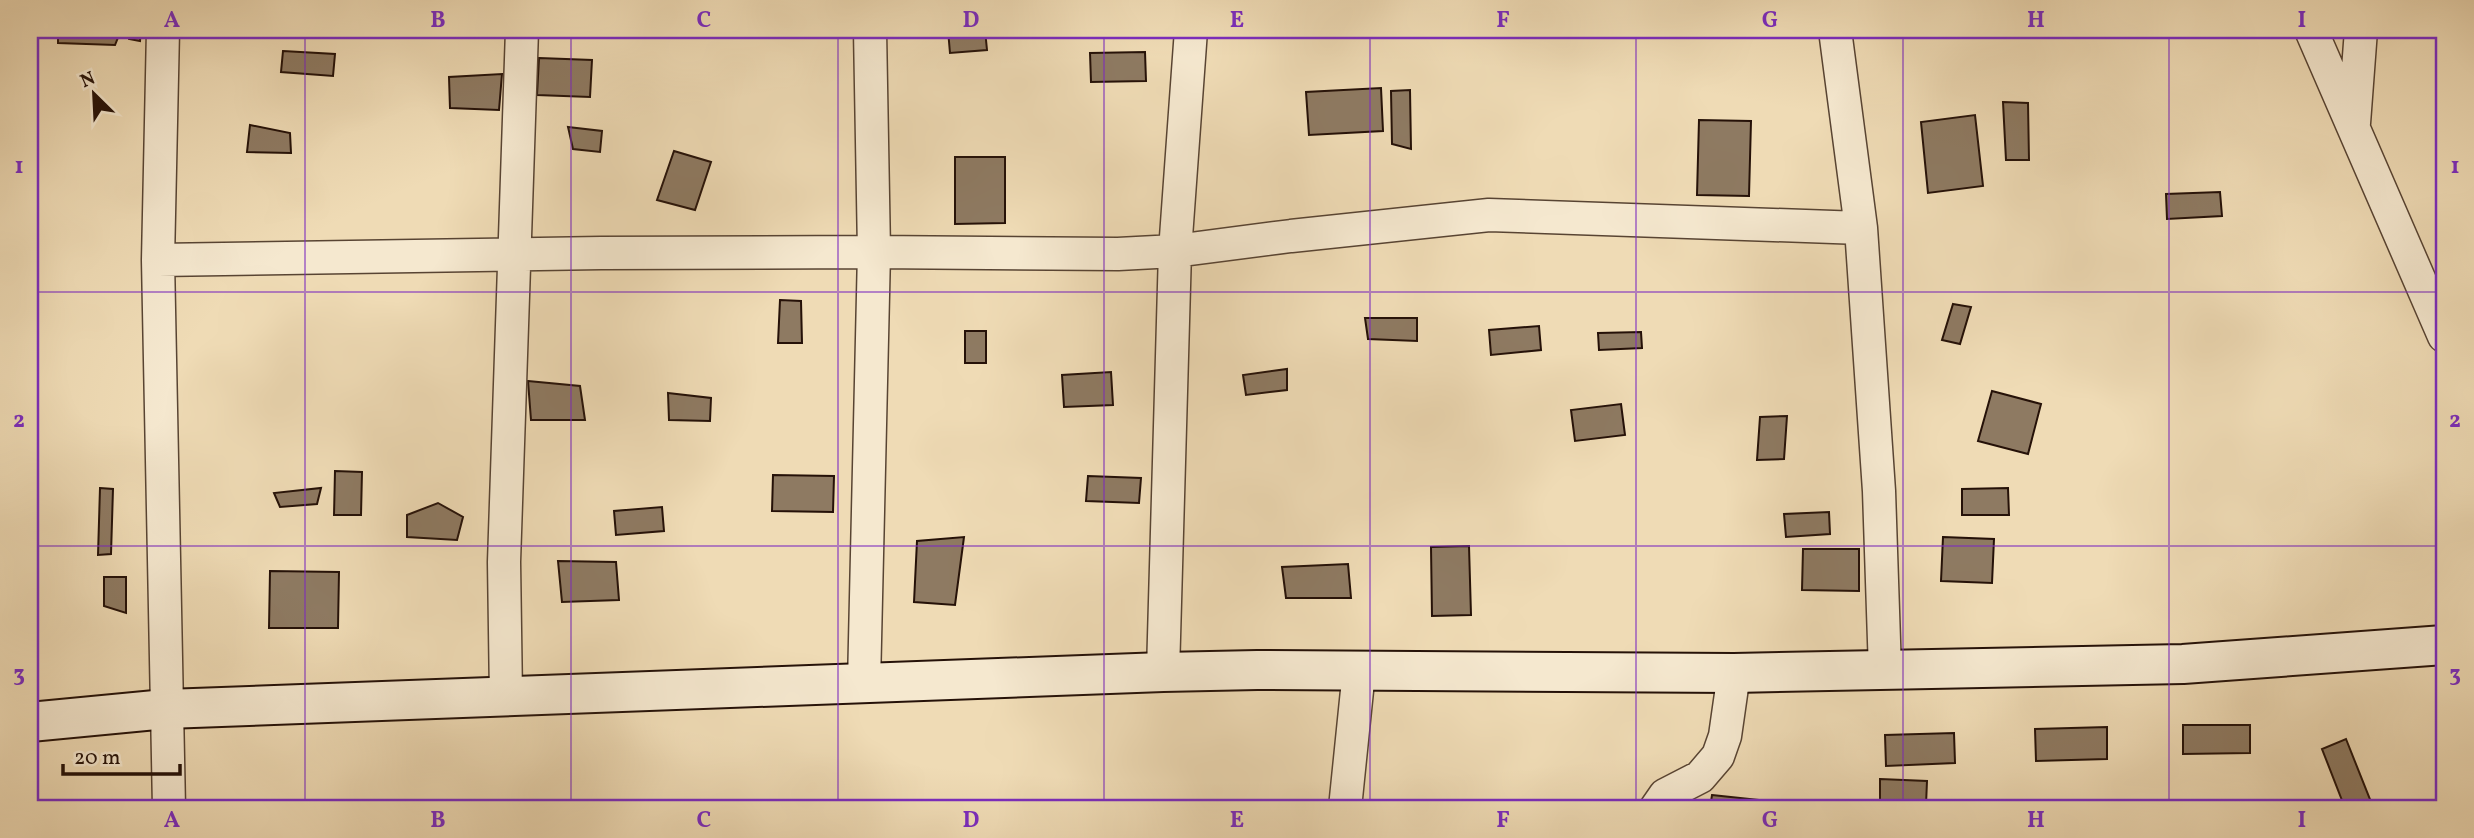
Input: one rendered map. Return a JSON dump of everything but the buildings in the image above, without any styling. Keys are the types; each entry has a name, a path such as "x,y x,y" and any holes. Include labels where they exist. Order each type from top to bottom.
{"main road":[{"path":"30,722 166,709 1257,670 1734,673 1885,671 2183,664 2444,645"}],"street":[{"path":"163,30 158,260 169,808"},
{"path":"506,697 504,562 522,30"},
{"path":"864,684 874,252 870,30"},
{"path":"1163,673 1175,251 1191,30"},
{"path":"1835,30 1861,228 1879,491 1885,671"},
{"path":"2311,30 2444,336"},
{"path":"2354,127 2361,30"},
{"path":"158,260 874,252 1118,254 1175,251 1489,215 1861,228"},
{"path":"1345,808 1359,671"},
{"path":"1656,808 1665,795 1700,777 1718,756 1725,736 1734,673"}]}
